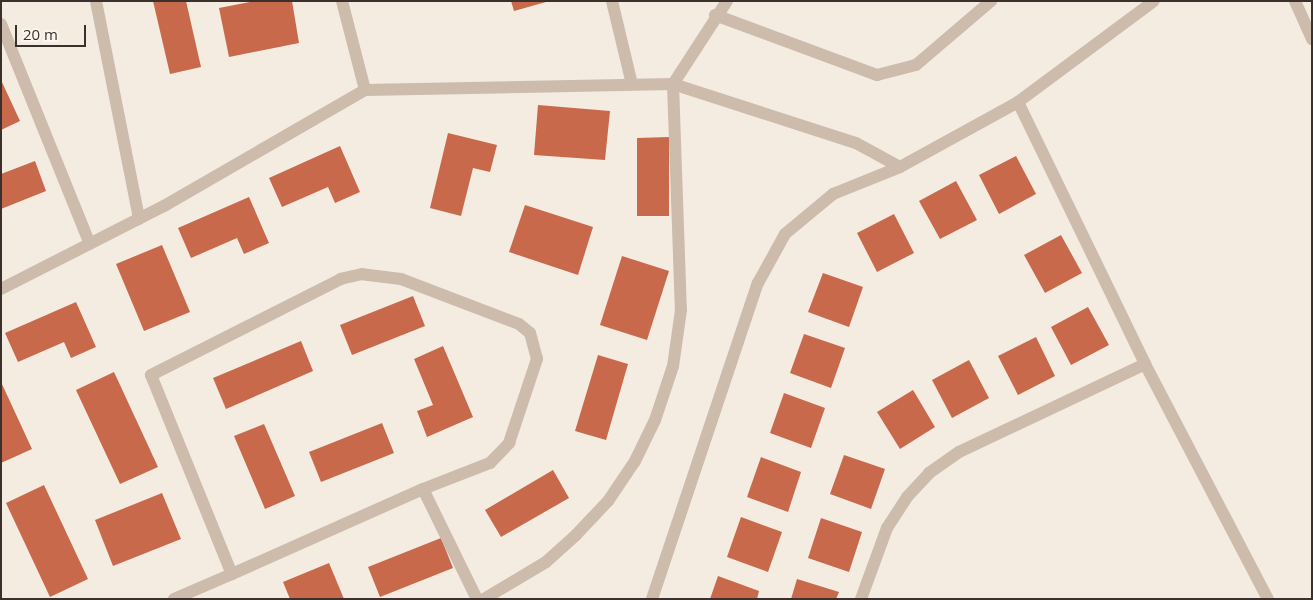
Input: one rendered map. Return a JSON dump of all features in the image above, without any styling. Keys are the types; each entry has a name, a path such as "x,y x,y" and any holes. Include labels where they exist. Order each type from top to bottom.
{"street":[{"path":"96,1 139,219"},
{"path":"342,1 365,90"},
{"path":"612,1 632,84"},
{"path":"484,599 546,562 576,535 608,501 635,461 655,420 672,366 681,310 673,84 726,1"},
{"path":"715,16 877,75 916,65 991,1"},
{"path":"652,599 770,256 804,214 833,194 900,167 1018,102 1154,1"},
{"path":"1295,1 1312,39"},
{"path":"1,24 90,244"},
{"path":"1,289 139,219 365,90 673,84 856,143 900,167"},
{"path":"1018,102 1146,364 1268,599"},
{"path":"174,599 232,574 423,490 479,468 499,455 512,434 537,359 537,347 530,333 519,324 401,279 362,274 341,279 151,375 232,574"},
{"path":"861,599 887,528 907,497 929,473 959,452 1146,364"},
{"path":"423,490 477,599"}],"building":[{"path":"153,1 186,1 201,67 170,74"},
{"path":"255,1 292,1 299,43 229,57 219,8"},
{"path":"511,1 545,1 546,2 514,11"},
{"path":"1,80 20,121 1,130"},
{"path":"538,105 610,111 605,160 534,155"},
{"path":"448,133 497,145 490,172 473,168 461,216 430,208"},
{"path":"669,137 669,216 637,216 637,138"},
{"path":"340,146 360,192 335,203 328,187 282,207 269,178"},
{"path":"1016,156 1036,194 999,214 979,175"},
{"path":"35,161 46,191 1,209 1,174"},
{"path":"956,181 977,220 940,239 919,201"},
{"path":"249,197 269,243 244,254 237,238 191,258 178,228"},
{"path":"525,205 593,227 578,275 509,252"},
{"path":"894,214 914,253 877,272 857,233"},
{"path":"1061,235 1082,273 1045,293 1024,255"},
{"path":"162,245 190,312 144,331 116,264"},
{"path":"622,256 669,271 647,340 600,325"},
{"path":"823,273 863,287 849,327 808,312"},
{"path":"413,296 425,326 352,355 340,325"},
{"path":"76,302 96,347 71,358 64,342 18,362 5,333"},
{"path":"1088,307 1109,345 1071,365 1051,327"},
{"path":"804,334 845,348 831,388 790,373"},
{"path":"1036,337 1055,376 1018,395 998,356"},
{"path":"301,341 313,371 226,409 213,378"},
{"path":"443,346 473,417 427,437 417,411 433,405 414,359"},
{"path":"598,355 628,364 606,440 575,431"},
{"path":"969,360 989,398 952,418 932,380"},
{"path":"114,372 158,467 120,484 76,390"},
{"path":"1,382 32,449 1,463"},
{"path":"913,390 935,427 900,449 877,412"},
{"path":"784,393 825,408 811,448 770,433"},
{"path":"382,423 394,453 321,482 309,452"},
{"path":"264,424 295,496 265,509 234,436"},
{"path":"844,455 885,469 871,509 830,494"},
{"path":"761,457 801,472 788,512 747,497"},
{"path":"553,470 569,498 501,537 485,510"},
{"path":"44,485 88,579 50,597 6,503"},
{"path":"162,493 181,539 113,566 95,520"},
{"path":"741,517 782,532 768,572 727,557"},
{"path":"821,518 862,532 849,572 808,558"},
{"path":"441,538 453,568 380,597 368,567"},
{"path":"329,563 344,599 290,599 283,582"},
{"path":"718,576 759,591 757,599 710,599"},
{"path":"797,579 839,592 836,599 791,599"}]}
